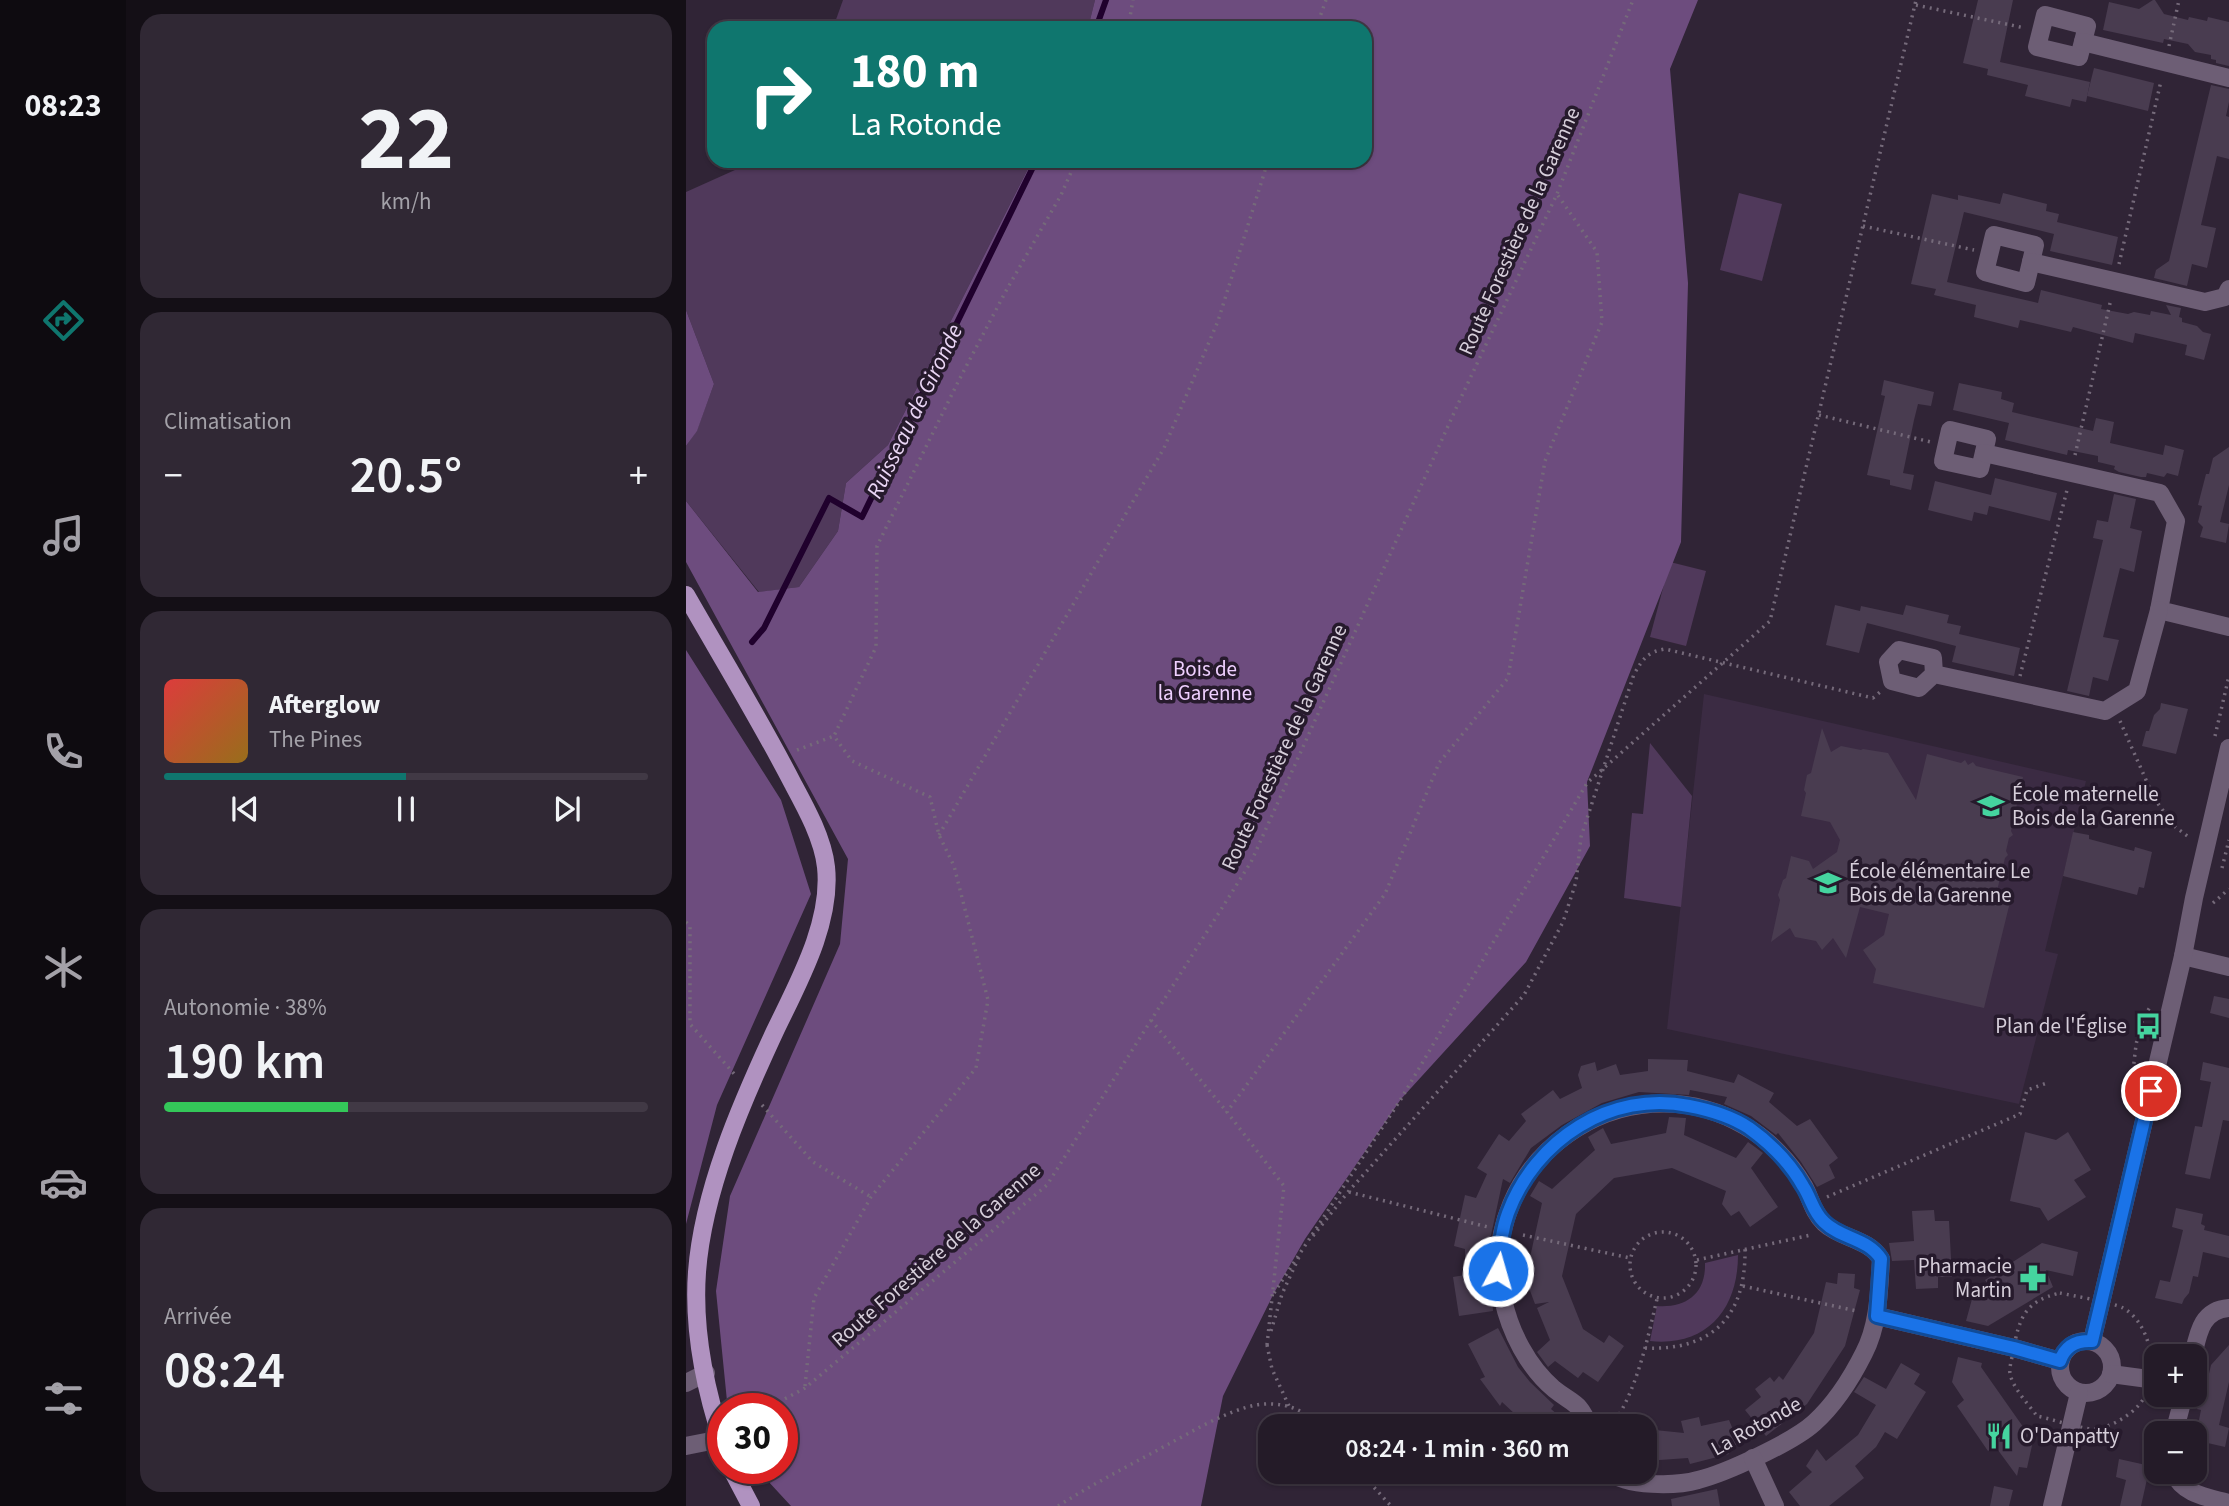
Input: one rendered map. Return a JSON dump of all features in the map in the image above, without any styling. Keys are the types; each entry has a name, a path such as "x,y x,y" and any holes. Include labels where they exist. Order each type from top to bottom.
{"main road":[{"path":"686,595 779,756 821,845 826,867 825,898 817,937 802,976 752,1081 724,1153 705,1225 697,1271 697,1326 709,1393"},
{"path":"739,1484 751,1506"}],"street":[{"path":"2045,15 2087,26 2083,42 2079,57 2038,47 2045,15"},
{"path":"2083,42 2229,78"},
{"path":"1994,234 2035,245 2031,262 2026,283 1985,272 1994,234"},
{"path":"2031,262 2205,302 2225,297 2229,289"},
{"path":"1934,674 2105,711 2137,691 2159,610 2176,521 2160,493 1984,453 1987,439 1950,430 1947,446"},
{"path":"2159,610 2229,627"},
{"path":"1899,650 1933,658 1934,674 1919,688 1892,681 1888,662 1899,650"},
{"path":"2092,1341 2183,957 2229,748"},
{"path":"2183,957 2229,967"},
{"name":"La Rotonde","path":"1584,1414 1582,1409 1554,1389 1531,1365 1514,1333 1503,1300 1498,1271 1502,1231 1508,1212 1532,1168 1569,1133 1591,1119 1619,1108 1646,1103 1678,1104 1721,1114 1746,1126 1786,1162 1804,1186 1815,1213 1826,1224 1876,1251 1881,1259 1877,1316 1865,1352 1839,1394 1813,1424 1753,1458 1697,1481 1657,1483"},
{"path":"2196,1344 2200,1325 2220,1308 2229,1308"},
{"path":"1877,1316 2060,1361"},
{"path":"2083,1340 2092,1341 2100,1344 2110,1357 2111,1374 2102,1388 2095,1392 2079,1393 2065,1385 2059,1370 2060,1361 2068,1347 2083,1340"},
{"path":"686,1383 706,1373"},
{"path":"2111,1374 2144,1378"},
{"path":"2052,1506 2079,1393"},
{"path":"686,1447 707,1444"},
{"path":"1753,1458 1775,1506"},
{"path":"2183,1484 2194,1494 2229,1503"}],"path":[{"path":"1129,21 1133,0"},
{"path":"1318,21 1326,0"},
{"name":"Route Forestière de la Garenne","path":"796,1393 1048,1185 1251,862 1458,404 1557,194 1633,0"},
{"path":"2016,692 2071,474 2179,0"},
{"path":"1274,1293 1401,1099 1587,783 1770,621 1916,3 2041,31"},
{"path":"779,756 834,736 876,647 877,546 959,380 1061,195 1073,168"},
{"path":"939,835 1164,448 1218,321 1266,168"},
{"path":"1227,1112 1384,894 1438,763 1508,678 1545,461 1602,322 1597,252 1557,194"},
{"path":"1863,226 1990,253"},
{"path":"1819,415 1947,446"},
{"path":"1267,1345 1282,1294 1304,1248 1348,1192 1524,995 1563,922 1576,882 1581,837 1601,770 1634,674 1643,659 1653,651 1665,649 1873,698 1892,681"},
{"path":"2113,706 2154,798 2174,826 2192,839"},
{"path":"805,1388 814,1298 872,1197 976,1068 988,1000 954,866 939,835 930,797 852,761 834,736"},
{"path":"2213,903 2229,889"},
{"path":"1151,1020 1284,1186 1267,1345 1272,1369 1289,1406"},
{"path":"1808,1197 1822,1199 2020,1114 2027,1090 2047,1083"},
{"path":"1697,1260 1834,1229"},
{"path":"1667,1231 1683,1238 1692,1247 1697,1260 1695,1276 1686,1290 1673,1298 1657,1298 1645,1294 1635,1285 1630,1272 1630,1258 1637,1243 1651,1233 1667,1231"},
{"path":"1645,1348 1686,1346 1714,1331 1737,1302 1743,1286 1745,1249"},
{"path":"1743,1286 1877,1316"},
{"path":"1620,1414 1645,1348 1657,1298"},
{"path":"1058,1506 1211,1421 1256,1405 1289,1406 1307,1414"},
{"path":"1371,1484 1391,1506"}],"shaded area":[{"path":"843,0 1095,0 1090,21 836,21"},
{"path":"739,168 1028,168 888,445 846,483 838,531 799,587 759,592 686,501 686,446 697,430 714,384 686,310 686,192"},
{"path":"1739,193 1782,204 1762,281 1720,270"},
{"path":"1670,562 1706,571 1686,646 1650,637"},
{"name":"École élémentaire Le Bois de la Garenne","path":"1704,694 2086,781 2045,951 2058,954 2019,1104 1667,1029"},
{"path":"1650,743 1692,796 1681,907 1624,898 1632,813 1643,814"},
{"path":"1738,1255 1737,1275 1732,1292 1715,1321 1687,1338 1650,1341 1657,1306 1677,1304 1692,1297 1702,1283 1705,1263"}],"green space":[{"name":"Bois de la Garenne","path":"1095,0 1698,0 1670,69 1688,283 1681,542 1587,782 1590,846 1526,962 1401,1099 1305,1239 1274,1293 1223,1396 1201,1506 791,1506 771,1484 798,1484 798,1393 726,1393 716,1291 730,1196 840,944 848,859 686,562 686,501 758,592 799,587 838,531 846,483 888,445 1028,168 1372,168 1372,21 1090,21"},
{"path":"686,310 714,384 697,431 686,446"},
{"path":"686,650 781,800 811,894 717,1105 686,1224"}],"building":[{"path":"1978,0 2013,0 2000,62 2090,82 2086,102 2072,99 2070,107 2025,96 2028,85 1987,75 1988,69 1963,63"},
{"path":"2153,0 2164,14 2188,20 2189,17 2207,21 2208,17 2229,22 2229,66 2216,63 2216,60 2211,59 2211,55 2195,52 2188,44 2164,39 2163,43 2103,30 2109,2 2139,9"},
{"path":"2094,68 2154,83 2148,111 2087,96"},
{"path":"2211,85 2229,89 2226,116 2229,117 2229,159 2217,156 2201,225 2216,228 2207,268 2192,264 2187,286 2154,278 2156,270 2169,261"},
{"path":"2003,193 2047,204 2046,211 2059,214 2057,222 2118,237 2112,265 2050,251 2054,234 1964,212 1947,282 2038,303 2041,290 2102,305 2101,309 2128,314 2134,312 2150,315 2151,311 2171,315 2166,305 2181,308 2179,317 2182,322 2211,334 2204,360 2185,355 2187,345 2135,333 2133,343 2073,327 2071,332 2020,320 2018,328 1974,317 1976,305 1934,295 1936,289 1911,284 1932,194 1958,200 1958,195 2000,204"},
{"path":"1884,380 1934,392 1931,406 1918,404 1914,420 1903,473 1914,475 1911,490 1890,485 1890,480 1867,475 1885,396 1881,395"},
{"path":"1959,383 2002,392 2001,399 2014,403 2012,412 2093,431 2096,418 2114,422 2110,443 2163,455 2165,445 2184,450 2178,476 2167,473 2164,477 2147,473 2146,477 2141,477 2119,472 2114,469 2115,466 2098,462 2098,456 2068,450 2067,455 2005,440 2009,423 1953,410"},
{"path":"2229,447 2229,485 2220,522 2229,524 2226,543 2200,537 2203,527 2198,522 2202,506 2198,505 2213,458"},
{"path":"1995,478 2057,493 2050,521 1989,506 1987,515 1974,512 1972,521 1928,510 1935,481 1991,495"},
{"path":"2114,494 2136,499 2130,528 2142,531 2134,572 2120,568 2103,637 2119,640 2108,681 2093,677 2089,696 2067,691 2103,540 2093,538 2097,520 2108,522"},
{"path":"1835,605 1860,611 1861,606 1903,615 1906,605 1949,615 1947,623 1961,626 1959,634 2020,648 2014,676 1952,662 1956,646 1867,623 1859,653 1826,645"},
{"path":"2161,703 2188,709 2176,754 2142,746 2146,731 2149,731"},
{"path":"1822,728 1831,752 1841,746 1888,753 1916,800 1927,754 1961,763 1965,760 1968,765 1973,762 1976,766 2023,777 2011,831 2013,835 2009,838 2006,851 2008,855 1996,895 2011,898 1984,1008 1873,983 1876,969 1863,950 1884,935 1889,914 1860,907 1846,958 1833,938 1822,950 1816,941 1795,937 1790,928 1771,942 1780,900 1778,895 1786,878 1791,856 1809,861 1813,869 1837,852 1840,840 1830,822 1801,816 1807,775 1811,773"},
{"path":"2073,832 2134,851 2135,847 2152,852 2144,888 2139,887 2137,895 2063,876"},
{"path":"2214,996 2229,999 2229,1018 2210,1013"},
{"path":"1648,1059 1688,1060 1687,1071 1734,1083 1738,1074 1774,1093 1769,1102 1797,1126 1810,1119 1838,1158 1829,1165 1835,1178 1817,1187 1778,1133 1776,1135 1751,1116 1724,1104 1727,1097 1690,1090 1689,1095 1639,1092 1602,1103 1562,1125 1531,1148 1510,1183 1503,1179 1483,1273 1490,1273 1493,1311 1459,1316 1453,1277 1465,1275 1465,1249 1454,1246 1465,1195 1476,1198 1487,1174 1477,1168 1499,1134 1509,1141 1526,1121 1521,1114 1553,1090 1560,1099 1582,1088 1578,1075 1581,1066 1595,1062 1597,1071 1616,1064 1620,1075 1648,1071"},
{"path":"2203,1062 2229,1068 2229,1121 2223,1120 2210,1179 2185,1174 2195,1126 2202,1127 2211,1082 2200,1080"},
{"path":"1669,1117 1686,1118 1684,1135 1736,1158 1748,1142 1763,1153 1751,1168 1778,1207 1750,1227 1739,1211 1731,1216 1722,1204 1726,1191 1672,1168 1614,1178 1576,1214 1562,1276 1583,1329 1604,1343 1609,1335 1624,1346 1598,1382 1583,1372 1578,1378 1555,1361 1548,1367 1537,1352 1550,1340 1537,1308 1549,1302 1535,1304 1529,1288 1514,1290 1513,1272 1527,1271 1542,1203 1530,1196 1539,1181 1552,1189 1595,1150 1588,1137 1603,1128 1611,1144 1666,1133"},
{"path":"2025,1132 2056,1140 2068,1132 2091,1170 2074,1180 2086,1197 2048,1221 2040,1208 2010,1201"},
{"path":"2176,1208 2203,1214 2201,1224 2205,1226 2204,1230 2229,1236 2229,1258 2203,1252 2198,1277 2193,1276 2189,1293 2182,1304 2155,1298 2160,1280 2170,1282 2183,1230 2172,1227"},
{"path":"1934,1210 1935,1221 1949,1221 1952,1277 1938,1277 1938,1288 1916,1289 1914,1260 1892,1261 1889,1243 1914,1241 1912,1211"},
{"path":"2042,1243 2078,1252 2073,1276 2046,1270 2053,1287 1988,1326 1966,1321 1972,1299 1990,1287 1985,1280"},
{"path":"1838,1273 1855,1274 1854,1288 1860,1290 1845,1346 1807,1404 1766,1436 1745,1410 1761,1397 1755,1389 1770,1377 1774,1382 1779,1376 1783,1380 1814,1333 1826,1282 1837,1284"},
{"path":"1498,1328 1518,1367 1554,1405 1551,1409 1557,1414 1515,1414 1502,1402 1500,1406 1480,1379 1485,1377 1468,1344"},
{"path":"2229,1345 2229,1382 2219,1425 2229,1428 2225,1447 2207,1443 2207,1421 2199,1421 2201,1410 2197,1407 2207,1407 2207,1378 2211,1365"},
{"path":"1958,1357 1982,1363 1981,1367 2033,1441 2027,1468 2019,1467 2017,1476 1995,1446 1988,1451 1957,1406 1964,1400 1952,1382"},
{"path":"1901,1363 1920,1374 1914,1384 1926,1392 1897,1439 1885,1432 1876,1447 1855,1466 1864,1478 1829,1506 1800,1506 1789,1492 1812,1472 1806,1466 1817,1449 1826,1461 1858,1435 1876,1405 1854,1392 1864,1377 1886,1389"},
{"path":"1699,1417 1701,1426 1729,1420 1739,1444 1727,1449 1729,1454 1690,1464 1688,1458 1657,1460 1657,1430 1684,1433 1681,1421"},
{"path":"2119,1459 2144,1465 2146,1484 2141,1506 2120,1506 2126,1480 2116,1477"},
{"path":"1994,1486 2013,1490 2009,1506 1990,1506"},
{"path":"1717,1489 1720,1506 1672,1506 1671,1499"}],"waterway":[{"name":"Ruisseau de Gironde","path":"1098,21 1106,0"},
{"name":"Ruisseau de Gironde","path":"752,642 764,628 829,498 862,517 1033,168"}],"place":[{"name":"École maternelle Bois de la Garenne","path":"1991,806"},
{"name":"École élémentaire Le Bois de la Garenne","path":"1828,883"},
{"name":"Plan de l'Église","path":"2148,1026"},
{"name":"Pharmacie Martin","path":"2033,1278"},
{"name":"O'Danpatty","path":"1999,1436"}],"route":[{"path":"1498,1271 1502,1231 1508,1212 1532,1168 1550,1149 1591,1119 1619,1108 1646,1103 1678,1104 1721,1114 1746,1126 1786,1162 1804,1186 1815,1213 1826,1224 1876,1251 1881,1259 1877,1316 2060,1361 2068,1347 2083,1340 2092,1341 2151,1091"}]}
